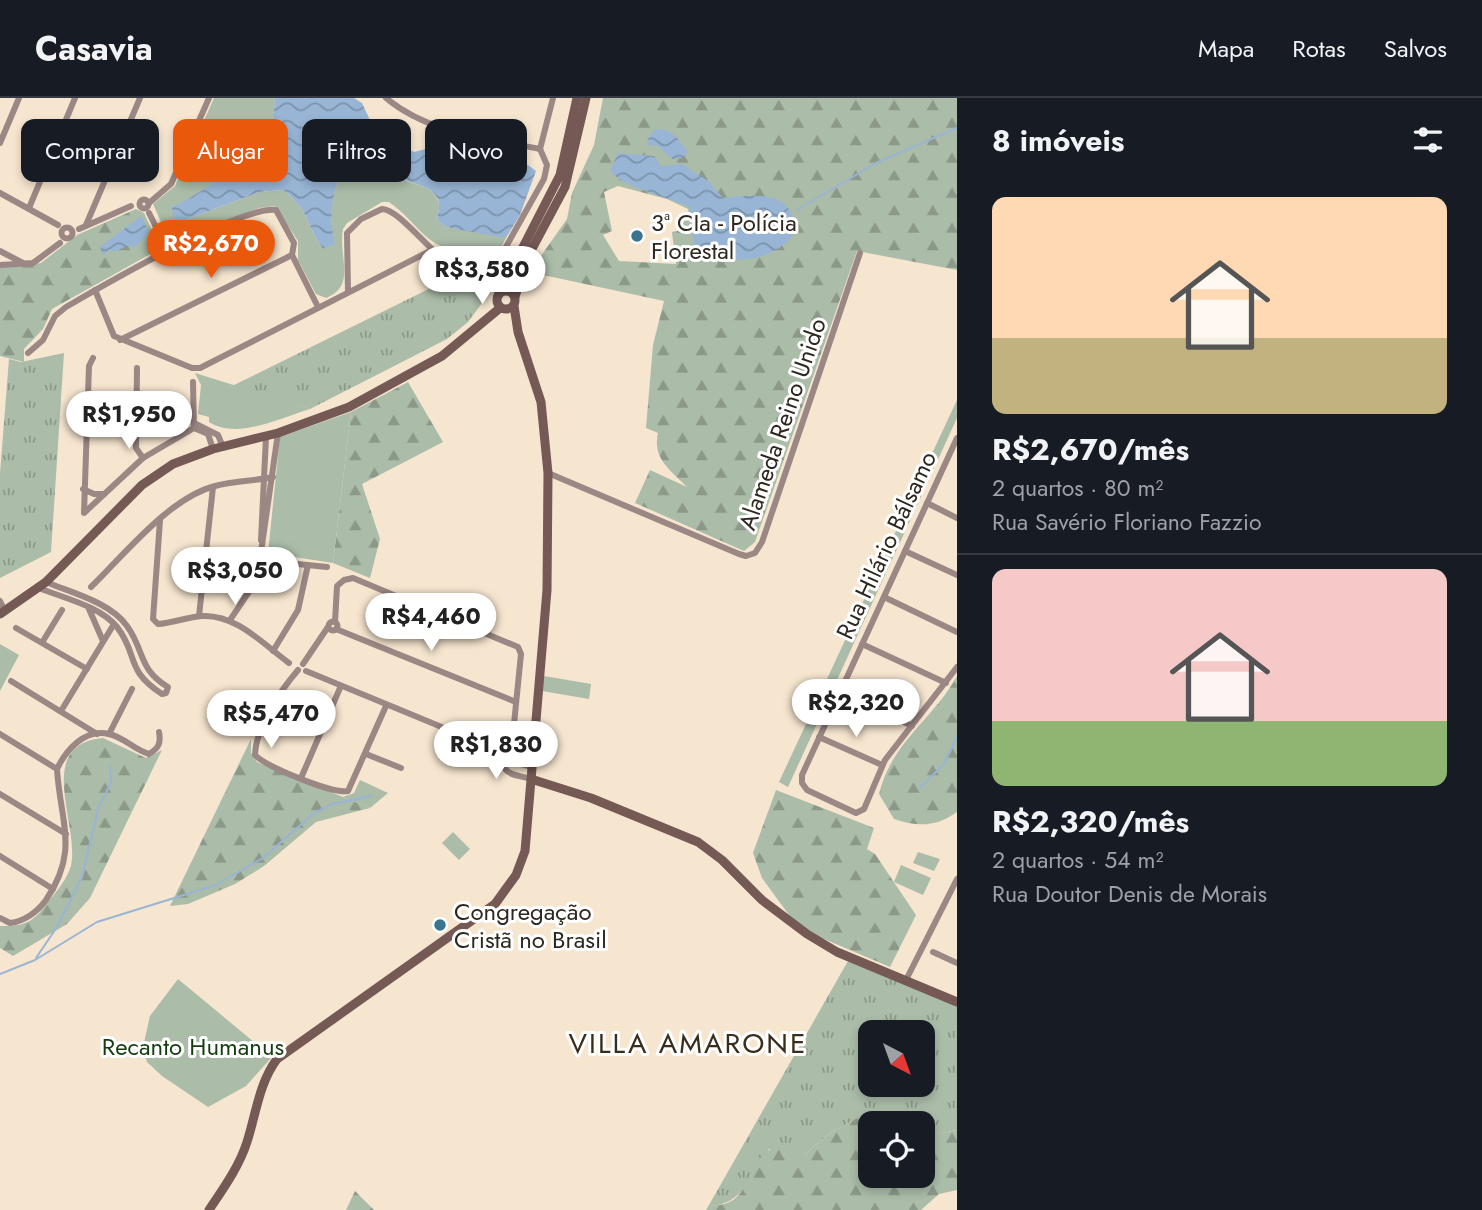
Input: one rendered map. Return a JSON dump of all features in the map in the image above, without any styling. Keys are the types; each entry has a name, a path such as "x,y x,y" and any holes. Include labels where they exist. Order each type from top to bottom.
{"main road":[{"path":"209,1210 234,1172 247,1143 262,1086 277,1059 479,917 506,892 525,851 547,590 548,473 541,402 505,302 560,175 577,98"},
{"path":"2,612 42,585 142,485 173,464 218,448 266,437 349,407 390,387 442,356 478,326 505,302 565,187 586,98"},
{"path":"531,779 591,798 698,842 722,860 762,900 837,953 957,1002"}],"street":[{"path":"0,143 19,98"},
{"path":"29,208 75,98"},
{"path":"83,227 97,202 140,98"},
{"path":"0,265 25,265 41,260 60,243 66,233 131,206 144,205 171,184 209,98"},
{"path":"386,98 410,115 446,130 540,149"},
{"path":"348,292 348,233 368,215 388,209 430,251 476,278 485,279 493,274 544,179 547,165 540,149 552,98"},
{"path":"0,193 58,225 66,233"},
{"path":"97,202 110,215"},
{"path":"144,205 161,237 161,247 155,258"},
{"path":"28,353 43,340 59,311 181,245 269,210 279,213 295,243 292,255 318,307"},
{"path":"161,237 171,244 181,245"},
{"path":"0,251 25,265"},
{"path":"95,290 117,338 192,368 200,368 430,251"},
{"name":"Alameda Reino Unido","path":"548,473 739,554 746,556 755,553 762,542 789,468 860,253"},
{"path":"117,338 143,328 292,255"},
{"path":"141,348 139,338 143,328"},
{"path":"93,358 89,366 83,513 143,458 194,426"},
{"path":"137,368 136,448 143,458"},
{"path":"193,382 194,426"},
{"path":"194,426 208,434 218,448"},
{"path":"230,620 252,590 260,562 278,433"},
{"path":"266,437 270,478"},
{"name":"Rua Hilário Bálsamo","path":"882,765 864,809 856,813 807,790 802,783 802,775 840,690 957,438"},
{"path":"948,457 957,461"},
{"path":"91,587 160,520 187,498 213,486 270,478"},
{"path":"199,616 213,486"},
{"path":"83,489 94,494 104,494"},
{"path":"926,503 957,518"},
{"path":"160,520 151,544 153,619 158,624 199,616 230,620 289,663"},
{"path":"138,542 151,544"},
{"path":"905,551 957,575"},
{"path":"260,562 327,567"},
{"path":"273,651 298,610 308,565"},
{"path":"386,706 348,791 340,793 301,778 255,755 262,732 284,687 302,669 333,626 337,586 344,580 353,578 518,648 521,654 513,734 503,755 507,773 531,779"},
{"path":"42,585 99,605 118,617 135,640 149,674 168,687 166,693 162,694 146,684 134,669 122,635 114,624 42,585"},
{"path":"884,597 957,632"},
{"path":"0,601 2,612"},
{"path":"89,609 103,641"},
{"path":"43,641 62,610"},
{"path":"61,711 114,624"},
{"path":"333,626 516,702"},
{"path":"16,628 43,641 87,669"},
{"path":"103,641 114,634 122,635"},
{"path":"862,644 947,683"},
{"path":"134,669 141,657"},
{"path":"819,737 882,765 957,667"},
{"path":"302,669 340,688 503,755 533,762"},
{"path":"11,681 97,734"},
{"path":"301,778 340,688"},
{"path":"109,734 132,689"},
{"path":"840,690 912,726"},
{"path":"80,724 83,738"},
{"path":"0,918 10,923 19,922 40,907 53,889 67,852 57,769 62,757 83,738 97,734 109,734 149,754 157,749 159,732"},
{"path":"0,734 57,769"},
{"path":"366,754 401,768"},
{"path":"0,794 66,834"},
{"path":"0,856 53,889"},
{"path":"906,980 953,896 956,884"},
{"path":"933,952 957,963"}],"green space":[{"path":"214,98 275,98 272,119 205,119"},
{"path":"603,98 957,98 957,270 857,251 755,542 744,551 635,503 650,470 687,487 660,457 658,433 646,428 653,345 664,301 534,273 538,260 567,219 572,193 594,145","holes":["618,186 667,199 688,209 690,220 681,221 680,230 672,232 676,264 619,261 603,235 612,231 604,192"]},
{"path":"177,182 215,182 173,207 180,222 259,192 283,190 303,211 323,249 334,244 331,220 338,182 410,182 434,194 439,204 437,220 446,227 507,236 491,267 485,263 470,263 469,254 453,251 432,241 389,202 382,202 347,223 343,229 344,278 335,293 326,298 316,294 298,260 298,241 275,206 259,208 177,240 168,238 153,204"},
{"path":"136,209 144,213 158,243 154,252 52,309 43,329 24,349 24,362 0,356 0,267 41,263 77,235"},
{"path":"506,271 468,322 447,339 310,409 232,386 459,274 471,282 489,285"},
{"path":"64,353 51,552 0,578 0,473 9,359 21,362"},
{"path":"195,373 310,409 259,426 232,429 220,427 209,422 209,417 198,414 201,385"},
{"path":"408,382 443,442 362,484 380,539 370,578 333,563 351,412"},
{"path":"957,400 957,418 788,787 779,782"},
{"path":"351,412 333,563 268,553 280,437"},
{"path":"0,644 19,655 0,691"},
{"path":"544,676 591,684 589,699 542,691"},
{"path":"957,676 957,812 942,821 927,824 894,819 879,794 885,776 903,745 937,706"},
{"path":"103,738 146,758 162,750 90,898 67,924 13,956 0,948 0,926 22,924 37,915 61,885 71,866 72,849 64,789 64,771 70,755 82,744"},
{"path":"251,739 251,753 257,762 370,808 316,822 264,866 235,884 188,904 170,906"},
{"path":"360,780 388,793 370,808 343,797 354,793"},
{"path":"776,790 874,828 867,849 875,854 916,915 890,967 817,936 792,919 762,878 753,853"},
{"path":"453,832 470,849 459,860 442,843"},
{"path":"918,852 940,859 934,871 913,863"},
{"path":"901,865 931,878 923,895 894,882"},
{"path":"848,961 957,1006 957,1130 935,1134 935,1111 858,1111 858,1118 826,1136 804,1155 769,1149 738,1195 720,1204 709,1205"},
{"name":"Recanto Humanus","path":"178,979 272,1057 246,1086 208,1107 162,1076 147,1062 143,1047 150,1016"},
{"path":"858,1118 858,1188 935,1188 935,1134 957,1130 957,1190 939,1194 921,1210 706,1210 709,1205 733,1200 746,1184 756,1164 771,1149 787,1143 804,1155 826,1136"},
{"path":"355,1191 374,1210 346,1210"}],"water":[{"path":"275,98 354,98 362,103 370,119 302,119 302,182 338,182 332,208 335,244 323,249 303,211 283,190 259,192 180,222 173,216 172,207 215,182 288,182 288,119 272,119"},
{"path":"660,129 673,134 682,144 688,152 682,158 672,159 656,145 649,146 647,141 654,130"},
{"path":"425,149 425,182 527,182 527,165 536,171 520,215 507,236 499,237 446,227 437,220 437,198 426,188 410,182 411,150"},
{"path":"618,153 654,156 661,166 682,164 708,181 723,198 757,196 774,199 789,209 797,227 790,239 766,254 737,260 707,257 695,252 689,207 616,177 610,171"},
{"path":"141,216 149,232 134,248 129,245 114,252 110,249 103,255 100,247"}],"waterway":[{"path":"797,210 876,163 957,128"},
{"path":"920,788 944,764 957,737"},
{"path":"36,958 57,927 82,877 99,806 111,783 110,766"},
{"path":"0,974 35,960 97,922 216,885 263,858 313,814 332,804 371,796"}],"place":[{"name":"3ª CIa - Polícia Florestal","path":"637,236"},
{"name":"Congregação Cristã no Brasil","path":"440,925"}],"district":[{"name":"VILLA AMARONE","path":"688,1043"}]}
